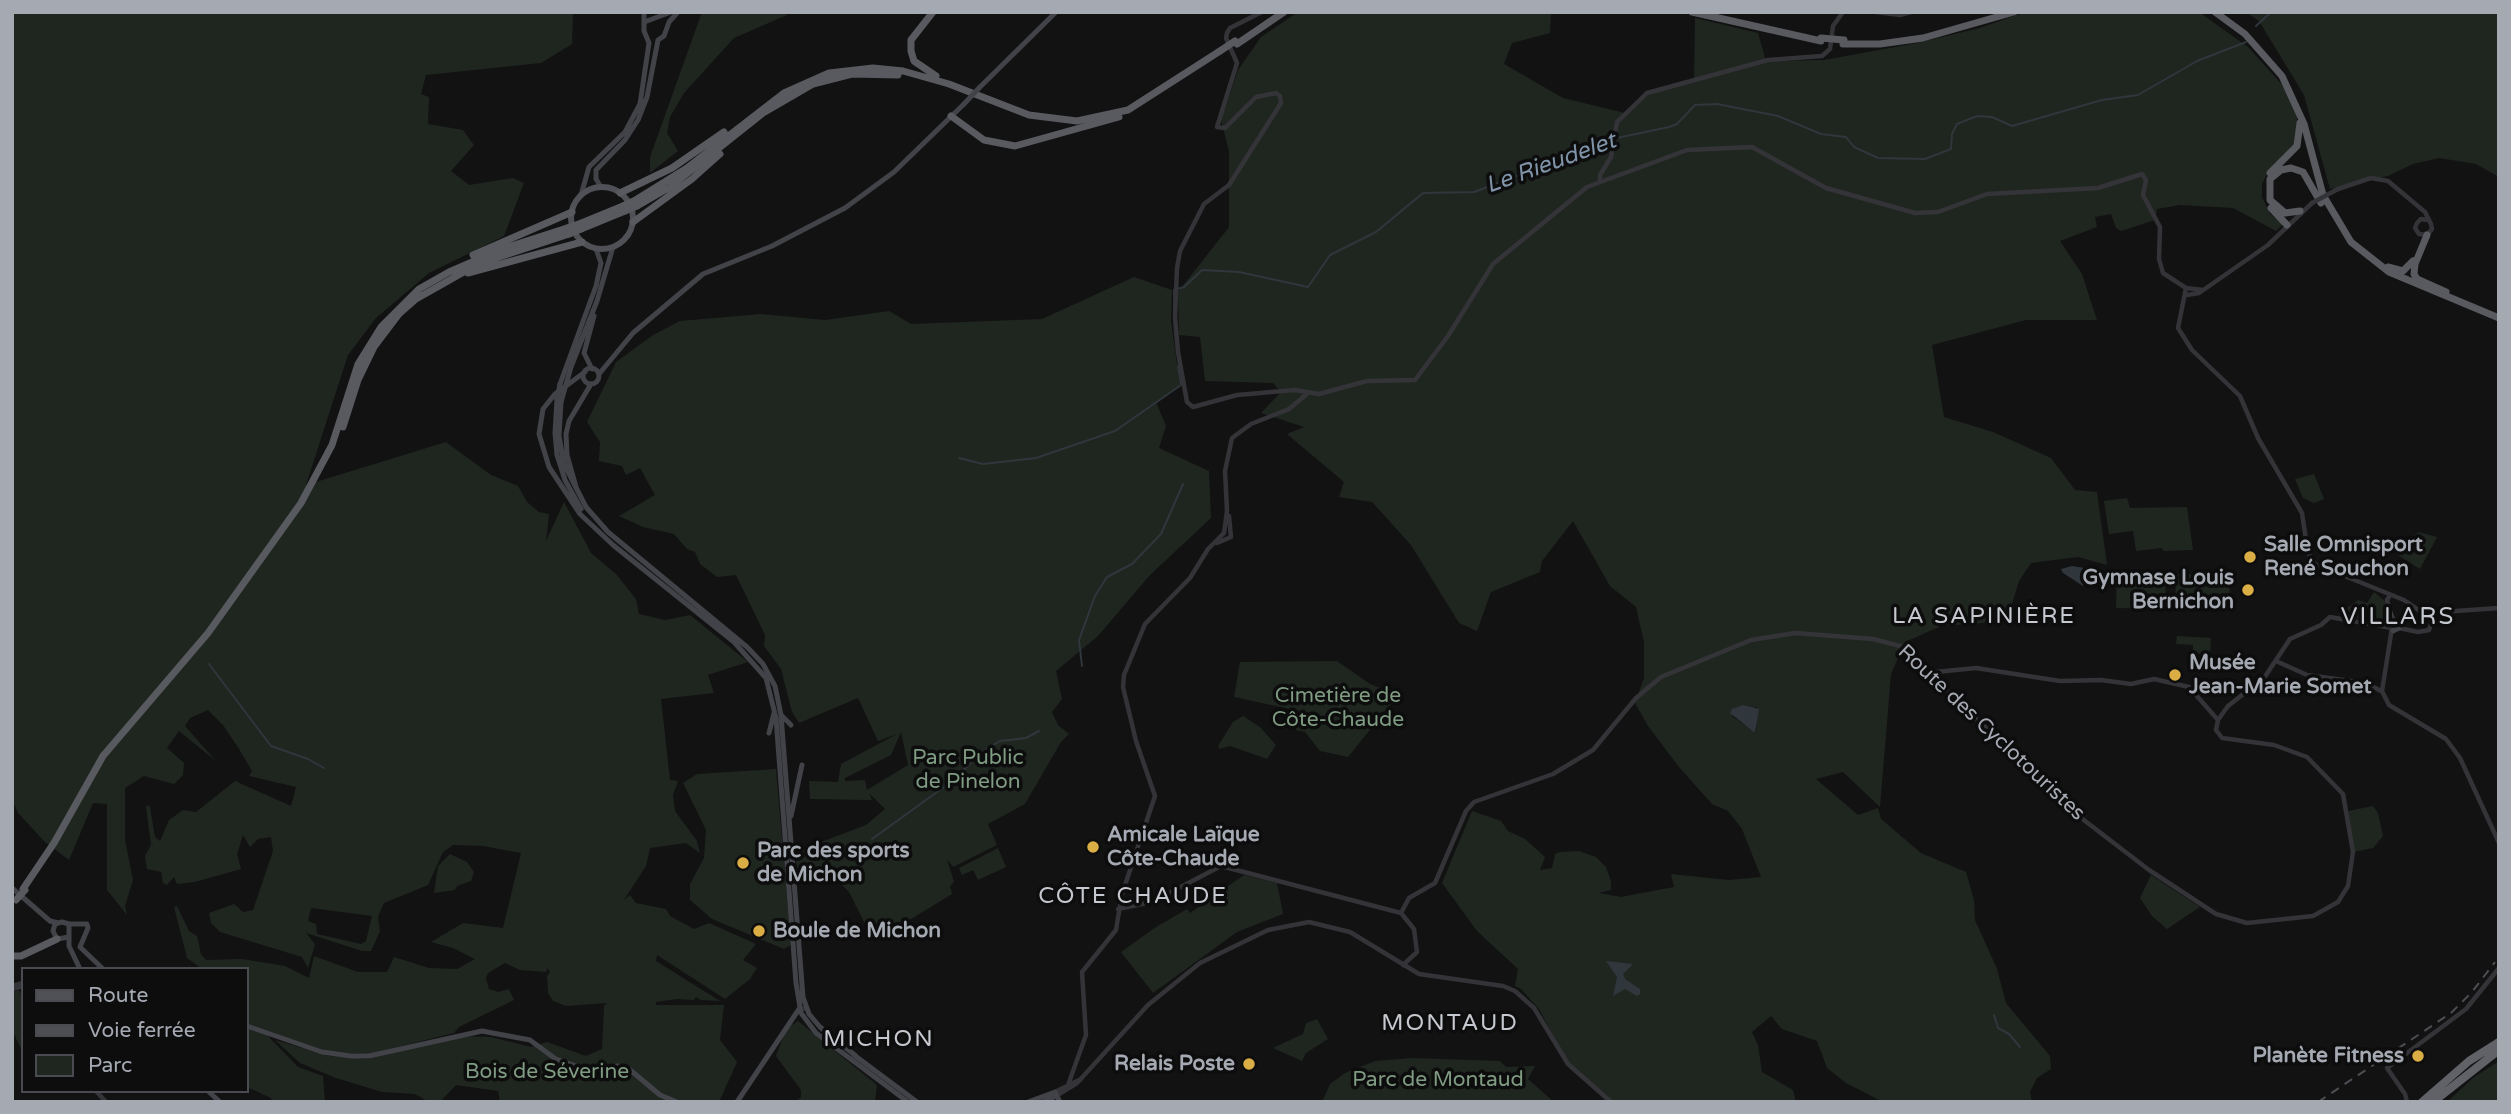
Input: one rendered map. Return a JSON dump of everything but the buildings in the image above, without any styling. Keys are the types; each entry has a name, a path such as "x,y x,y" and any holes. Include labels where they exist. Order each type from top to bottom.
{"highway":[{"path":"933,12 914,33 911,51 914,61 949,84"},
{"path":"620,193 672,169 811,79 853,68 903,71 949,84 1029,115 1064,121 1090,120 1139,104 1279,12"},
{"path":"1236,42 1284,12"},
{"path":"1692,12 1821,39 1880,44 1923,38 2014,12"},
{"path":"1707,12 1821,39"},
{"path":"1843,42 1913,37 2003,12"},
{"path":"2216,12 2245,34 2266,55 2293,95 2304,124 2323,195 2333,217 2361,252 2402,279"},
{"path":"2223,12 2250,32 2285,74 2307,122 2330,208 2344,231 2376,262 2412,281 2499,317"},
{"path":"951,116 984,140 1015,146 1119,117 1155,99 1221,52"},
{"path":"419,289 475,260 580,227 624,209 687,168 762,111 813,84 852,74 873,73 931,82 1038,121 1074,124 1119,117"},
{"path":"2288,224 2267,204 2263,189 2267,176 2294,152 2299,139 2300,120 2293,95"},
{"path":"633,222 692,179 762,111"},
{"path":"2288,224 2285,213 2270,200 2268,185 2274,174 2291,168 2303,172 2328,214 2354,247 2377,267 2499,317"},
{"path":"2285,213 2300,211"},
{"path":"24,889 51,849 103,755 208,633 302,503 332,445 358,364 380,327 419,289 460,262 572,212"},
{"path":"404,310 452,276 568,231"},
{"path":"2376,262 2396,271 2406,269 2421,244 2423,234"},
{"path":"2423,234 2414,274 2417,279 2458,300"},
{"path":"13,901 46,863 113,748 200,648 315,488 336,447 363,367 385,330 404,310 432,290 465,274 526,255 582,242"},
{"path":"12,954 24,952 56,932"},
{"path":"2422,1102 2458,1070 2499,1042"},
{"path":"2433,1102 2499,1050"}],"main road":[{"path":"581,195 601,187 620,193 630,206 633,222 624,240 613,247 596,249 582,242 573,228 572,212 581,195 589,167 625,132 637,110 644,86 649,38 644,31 647,21 644,12"},
{"path":"647,21 671,12"},
{"path":"601,187 596,179 596,170 629,136 638,120 645,104 658,40 666,33 667,27 678,12"},
{"path":"908,1102 816,1033 805,1021 797,956 778,713 765,678 748,656 591,523 559,486 544,455 539,426 543,409 573,380 585,372 595,371 609,364 634,334 703,274 772,246 845,208 887,178 1058,12"},
{"path":"655,16 667,27"},
{"path":"649,38 658,40"},
{"path":"576,494 566,455 566,434 569,421 591,384 597,381 595,371 584,353 613,247"},
{"path":"544,455 553,456 560,384 596,286 601,263 596,249"},
{"path":"597,301 559,401 561,450 576,494 608,532 754,653 775,686 789,823 794,917"},
{"path":"584,379 585,372"},
{"path":"573,380 584,379 591,384"},
{"path":"555,444 565,481 591,523"},
{"path":"778,713 791,725"},
{"path":"769,733 778,713"},
{"path":"789,823 802,765"},
{"path":"12,888 50,921 69,946 79,967"},
{"path":"56,932 86,923 88,928 80,947 100,967"},
{"path":"69,946 69,937 74,926"},
{"path":"74,926 84,928 84,938"},
{"path":"56,932 69,937"},
{"path":"737,1102 802,1011 797,956"},
{"path":"802,998 809,1014 820,1027 917,1102"},
{"path":"802,1011 817,1029 846,1055"},
{"path":"248,1026 322,1052 351,1056 369,1056 482,1031 530,1040 557,1060 590,1070 618,1066 629,1069 660,1095 677,1102"},
{"path":"817,1029 856,1056"},
{"path":"1028,1102 1057,1097"},
{"path":"1043,1102 1057,1097"}],"street":[{"path":"1262,12 1230,28 1227,33 1226,38 1237,63 1224,97 1217,127 1225,128 1256,97 1273,93 1282,99 1229,185 1213,195 1199,213 1180,251 1175,327 1188,405 1193,407 1251,394 1295,390 1324,394 1367,381 1407,382 1419,379 1493,264 1580,192 1672,154 1742,145 1759,150 1826,188 1903,212 1938,212 1976,196 2000,192 2106,187 2139,173 2145,176 2143,195 2161,233 2160,265 2168,277 2186,288 2203,290"},
{"path":"1600,182 1617,122 1652,90 1769,60 1822,56 1830,49 1833,26 1843,12"},
{"path":"1876,12 1900,15 1911,12"},
{"path":"2187,295 2203,290 2268,245 2300,211 2338,189 2371,178 2392,183 2419,207 2428,220 2432,229 2423,234 2416,225 2421,219 2419,207"},
{"path":"2421,219 2428,220"},
{"path":"2186,288 2187,295 2179,322 2182,336 2240,396 2258,438 2302,513 2308,553 2318,567 2348,575 2388,597 2426,612 2438,614 2459,608 2499,608"},
{"path":"1068,1085 1086,1035 1082,972 1116,930 1118,909 1155,796 1136,741 1123,687 1124,675 1146,624 1190,578 1208,549 1224,533 1227,511 1225,479 1232,438 1251,424 1289,409 1308,393"},
{"path":"2382,691 2396,629 2388,597"},
{"path":"2426,612 2433,620"},
{"path":"1931,675 1936,672 1976,668 2060,681 2101,680 2132,684 2154,679 2189,687 2218,720 2228,706 2255,687 2294,636 2328,619 2426,631 2438,614"},
{"path":"2387,625 2391,615"},
{"name":"Route des Cyclotouristes","path":"1401,913 1409,898 1436,883 1469,807 1485,796 1553,774 1596,748 1636,698 1661,677 1690,662 1766,635 1795,633 1889,641 1900,646 2076,814 2148,870 2216,914 2248,923 2313,916 2338,902 2348,886 2353,852 2343,794 2307,757 2274,745 2222,738 2216,730 2218,720"},
{"path":"2276,661 2307,675 2366,683 2382,691 2389,705 2446,738 2460,758 2499,843"},
{"path":"1118,909 1152,902 1221,866 1401,913 1414,929 1417,952 1403,965"},
{"path":"1057,1097 1081,1078 1151,1002 1174,982 1222,950 1290,923 1321,923 1343,929 1419,974 1503,986 1527,1000 1568,1064 1611,1102"},
{"path":"2407,1102 2404,1091 2387,1068 2466,1009 2499,968"},
{"path":"1072,1073 1081,1078"},
{"path":"1057,1097 1068,1085 1081,1078"}],"green space":[{"name":"Bois de Séverine","path":"12,12 573,12 572,44 541,63 426,75 421,94 429,97 428,124 463,130 474,145 451,171 469,185 513,178 524,183 504,236 429,273 376,318 348,355 306,485 446,442 491,475 518,486 527,502 539,512 549,514 546,541 564,502 591,553 616,574 636,599 639,614 665,620 690,615 748,662 708,675 714,693 661,699 670,780 678,781 673,795 675,811 697,841 700,853 686,843 650,848 646,866 624,900 630,895 636,903 666,909 670,916 694,929 709,923 756,944 743,960 757,968 750,979 725,999 657,955 656,961 720,1001 701,1000 696,997 694,1000 656,1002 656,1005 724,1005 720,1040 737,1062 719,1102 500,1102 498,1091 456,1085 440,1102 429,1102 415,1094 382,1092 336,1078 300,1063 275,1040 329,1056 368,1059 458,1036 491,1037 531,1047 547,1042 586,1056 602,1049 604,1006 607,1003 566,1006 553,1001 548,993 547,976 550,972 547,968 546,972 520,970 505,963 488,973 486,978 489,989 498,992 509,989 514,1000 459,1027 454,1033 369,1054 329,1052 248,1024 248,967 199,967 187,958 174,907 177,906 189,931 197,936 201,954 206,960 242,959 285,966 309,978 314,956 358,972 387,972 394,957 429,968 457,969 475,959 453,948 431,942 463,923 503,928 521,853 483,846 453,845 443,852 428,885 384,903 378,917 380,931 371,951 362,951 306,933 315,944 308,968 302,957 220,932 211,923 209,913 234,904 243,912 253,910 273,851 271,837 258,839 250,847 243,835 237,854 241,869 195,882 177,884 174,877 167,885 163,883 161,872 147,869 145,856 151,845 146,807 150,807 155,837 160,841 169,820 183,810 196,812 235,781 291,806 296,787 249,776 252,771 239,749 223,725 208,710 190,718 185,726 216,761 179,731 167,748 184,763 183,775 174,784 144,776 125,788 125,840 133,880 125,906 127,915 107,890 107,804 93,803 69,860 45,842 18,813 12,799","holes":["311,908 372,916 366,941 361,944 317,934 316,924 308,921"]},
{"path":"702,12 786,12 787,15 734,38 684,93 670,117 667,133 678,151 650,173 650,157"},
{"path":"1298,12 1551,12 1550,33 1512,43 1504,64 1563,98 1625,113 1653,91 1694,82 1695,18 1758,33 1766,61 1824,60 1917,43 1980,28 2025,12 2199,12 2248,47 2286,89 2297,117 2297,138 2290,152 2269,170 2262,184 2262,197 2270,214 2283,224 2276,231 2233,208 2180,205 2157,209 2155,220 2121,231 2116,228 2111,214 2095,217 2097,227 2060,241 2082,274 2097,320 2026,320 1932,345 1944,417 1993,432 2051,458 2075,490 2097,492 2107,565 2078,557 2031,563 2019,581 2011,607 1983,623 1941,626 1905,642 1891,674 1880,807 1843,772 1816,779 1858,815 1878,808 1881,819 1921,853 1966,872 1974,900 1975,920 1997,969 2006,1003 2050,1056 2051,1069 2037,1078 2030,1092 2032,1102 1883,1102 1846,1083 1827,1068 1817,1041 1782,1029 1771,1016 1752,1032 1758,1045 1762,1072 1793,1090 1796,1102 1611,1102 1568,1064 1539,1009 1515,986 1518,969 1477,931 1442,883 1472,811 1501,821 1508,831 1525,839 1545,857 1540,870 1552,868 1555,854 1560,852 1579,851 1596,857 1606,867 1611,881 1611,890 1599,893 1621,897 1674,887 1671,874 1729,880 1761,877 1742,829 1728,811 1712,804 1679,767 1648,726 1635,703 1644,678 1644,642 1636,607 1610,586 1573,521 1542,561 1540,572 1491,592 1477,631 1459,623 1411,545 1372,502 1339,497 1344,482 1287,434 1304,427 1261,413 1281,392 1273,383 1205,381 1200,337 1179,335 1178,292 1229,227 1229,151 1221,120 1238,70 1261,37","holes":["1757,707 1756,733 1732,716"]},
{"path":"2246,12 2499,12 2499,177 2476,164 2439,158 2413,164 2388,176 2330,189 2304,95 2259,21"},
{"name":"Parc Public de Pinelon","path":"1134,277 1172,290 1171,321 1180,385 1156,402 1166,426 1159,448 1209,471 1211,518 1150,575 1098,636 1056,671 1062,699 1052,712 1058,725 1069,734 1061,742 1025,804 988,824 997,845 953,867 947,859 954,882 950,886 952,894 903,924 908,934 898,942 887,922 870,934 849,892 840,883 798,881 795,852 866,825 885,809 869,793 872,800 810,799 809,781 838,782 841,764 897,734 878,741 858,698 799,723 792,712 781,669 764,646 765,635 736,575 717,577 700,564 695,552 687,549 674,534 643,527 619,516 655,495 640,468 626,475 622,466 599,461 600,442 587,422 616,362 653,335 680,321 761,314 825,320 889,311 911,324 1042,319","holes":["901,732 908,765 867,790 865,780 845,781 845,778 891,755"]},
{"path":"2314,474 2324,499 2314,503 2303,498 2295,479"},
{"path":"2127,498 2130,508 2187,507 2193,550 2163,551 2162,548 2136,551 2133,531 2109,534 2104,501"},
{"path":"2419,532 2437,537 2420,569 2393,552"},
{"path":"2176,574 2230,575 2229,609 2175,608"},
{"path":"2117,577 2166,578 2165,609 2116,608"},
{"path":"2374,592 2386,602 2384,622 2338,615 2358,600 2367,603"},
{"path":"2177,636 2211,638 2210,655 2193,653 2193,645 2176,644"},
{"name":"Cimetière de Côte-Chaude","path":"1337,661 1370,684 1398,695 1348,757 1320,751 1305,732 1296,730 1299,711 1234,697 1240,662"},
{"path":"1243,716 1260,727 1276,745 1267,759 1230,746 1220,749 1218,746 1233,722"},
{"name":"Parc des sports de Michon","path":"776,769 791,945 784,949 712,919 690,900 690,884 704,858 706,830 683,783 697,774"},
{"path":"2373,806 2378,813 2383,836 2373,848 2353,852 2348,811"},
{"path":"998,848 1006,867 978,880 973,870 962,875 959,868"},
{"path":"450,854 467,862 474,872 471,881 457,886 455,890 434,893 438,866"},
{"path":"1244,875 1277,883 1283,914 1237,932 1153,993 1121,952 1187,909 1190,913"},
{"path":"2151,875 2200,907 2167,929 2152,916 2140,898"},
{"path":"19,990 21,994 21,1049 12,1030 12,992"},
{"path":"1317,1019 1328,1039 1306,1053 1302,1061 1273,1048 1303,1034 1306,1023"},
{"path":"798,1021 877,1085 875,1102 795,1102 801,1097 801,1090 776,1056 786,1029"},
{"path":"248,1028 267,1035 298,1067 323,1076 325,1102 272,1102 271,1098 248,1087"},
{"name":"Parc de Montaud","path":"1413,1058 1500,1061 1506,1067 1535,1066 1528,1079 1554,1102 1322,1102 1330,1084 1345,1073 1375,1061"},
{"path":"2499,1061 2499,1102 2447,1102 2473,1078"}],"shaded area":[{"path":"2072,566 2091,569 2083,586 2061,569"},
{"path":"1743,705 1759,709 1755,733 1730,713 1732,709"},
{"path":"1606,961 1633,964 1623,974 1625,979 1640,989 1640,994 1637,996 1625,989 1613,996 1617,977"}],"waterway":[{"name":"Le Rieudelet","path":"2256,26 2271,12"},
{"name":"Le Rieudelet","path":"1617,138 1669,127 1677,124 1695,105 1717,104 1778,116 1821,134 1846,137 1854,147 1878,158 1925,159 1951,149 1952,134 1957,124 1977,116 1992,117 2012,126 2102,100 2138,95 2197,61 2246,42"},
{"name":"Le Rieudelet","path":"1175,336 1174,290 1184,287 1202,270 1239,272 1308,287 1330,255 1376,232 1423,193 1474,192 1612,140"},
{"name":"Le Rieudelet","path":"959,458 983,464 1036,458 1115,431 1181,385 1178,366"},
{"path":"1082,666 1079,640 1095,596 1107,577 1132,564 1161,534 1183,484"},
{"path":"209,664 271,746 308,759 324,768"},
{"path":"872,839 955,779 980,753 1000,741 1026,738 1039,731"},
{"path":"1994,1015 1998,1028 2009,1034 2020,1047"}],"tunnel":[{"path":"801,999 805,1013"}],"railway":[{"path":"2318,1102 2451,1013 2472,992 2495,962"}],"place":[{"name":"Salle Omnisport René Souchon","path":"2250,557"},
{"name":"Gymnase Louis Bernichon","path":"2248,590"},
{"name":"Musée Jean-Marie Somet","path":"2175,675"},
{"name":"Amicale Laïque Côte-Chaude","path":"1093,847"},
{"name":"Parc des sports de Michon","path":"743,863"},
{"name":"Boule de Michon","path":"759,931"},
{"name":"Planète Fitness","path":"2418,1056"},
{"name":"Relais Poste","path":"1249,1064"}],"district":[{"name":"LA SAPINIÈRE","path":"1984,617"},
{"name":"VILLARS","path":"2398,618"},
{"name":"CÔTE CHAUDE","path":"1133,897"},
{"name":"MONTAUD","path":"1450,1024"},
{"name":"MICHON","path":"879,1040"}]}
